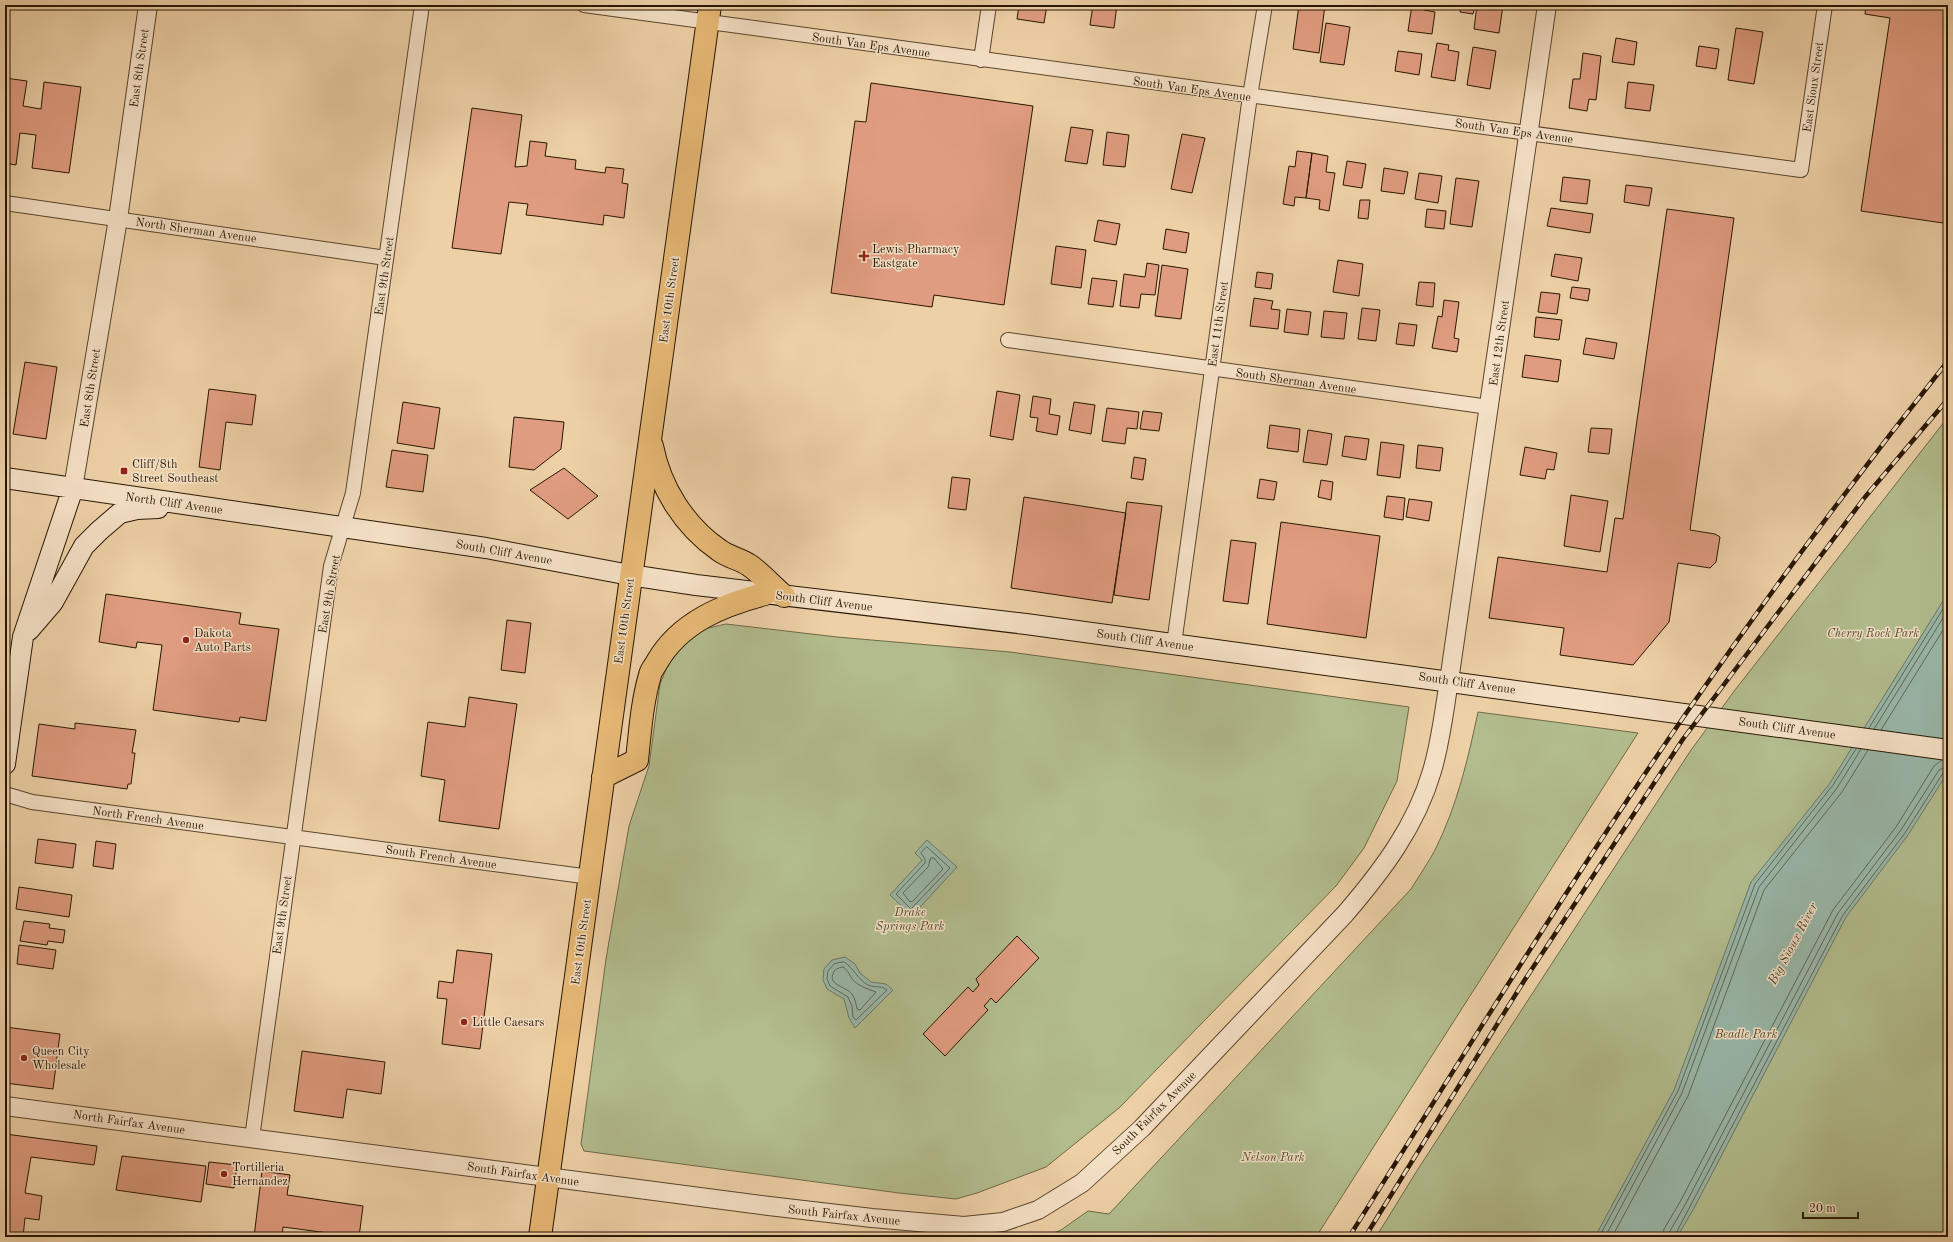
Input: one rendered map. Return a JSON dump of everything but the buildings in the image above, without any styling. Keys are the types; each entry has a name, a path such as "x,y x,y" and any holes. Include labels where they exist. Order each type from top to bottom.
{"main road":[{"name":"East 10th Street","path":"540,1237 630,575 709,14"},
{"path":"603,777 637,760 645,697 650,674 662,654 679,634 710,614 736,602 774,595 749,565 719,550 694,529 663,484 656,465 650,435"},
{"name":"North Cliff Avenue","path":"5,478 344,527"},
{"name":"East 8th Street","path":"5,764 23,637 73,488"},
{"path":"23,637 53,602 84,546 99,530 120,513 137,509 198,506"},
{"name":"South Cliff Avenue","path":"344,527 486,548 630,575 774,595 1026,624 1948,750"}],"street":[{"name":"East 8th Street","path":"73,488 118,219 148,5"},
{"name":"East 9th Street","path":"252,1138 292,838 331,566 353,493 422,5"},
{"name":"South Van Eps Avenue","path":"584,5 709,14 981,60 1801,170"},
{"path":"981,60 989,5"},
{"name":"East 11th Street","path":"1174,644 1250,96 1265,5"},
{"name":"East 12th Street","path":"1449,681 1530,133 1547,5"},
{"name":"East Sioux Street","path":"1801,170 1825,5"},
{"name":"North Sherman Avenue","path":"5,203 386,258"},
{"name":"South Sherman Avenue","path":"1008,340 1489,407"},
{"name":"South Fairfax Avenue","path":"252,1138 867,1218 964,1226 1004,1222 1038,1210 1082,1182 1142,1128 1346,914 1370,886 1407,831 1421,802 1432,771 1440,740 1449,681"},
{"name":"North French Avenue","path":"5,794 32,802 292,838"},
{"name":"South French Avenue","path":"292,838 590,877"},
{"name":"North Fairfax Avenue","path":"5,1106 252,1138"}],"green space":[{"name":"Beadle Park","path":"1948,417 1948,1237 1376,1237 1418,1169 1691,750 1735,690"},
{"name":"Drake Springs Park","path":"726,624 837,637 1010,652 1409,707 1397,781 1364,848 1336,886 1119,1108 1046,1167 977,1193 956,1199 899,1193 584,1151 581,1144 606,959 629,826 649,766 660,684 667,667 685,641 704,629"},
{"name":"Nelson Park","path":"1478,712 1638,733 1316,1237 1044,1237 1061,1230 1088,1211 1109,1214 1411,889 1435,850 1450,816 1466,765"}],"water":[{"name":"Big Sioux River","path":"1948,593 1948,772 1908,835 1846,917 1693,1210 1677,1237 1595,1237 1674,1090 1751,882 1830,783"},
{"path":"927,840 957,867 912,916 890,895 922,860 915,853"},
{"path":"845,957 855,964 860,973 871,982 886,984 893,990 855,1028 849,1018 844,999 827,989 823,980 824,969 832,960"}],"railway":[{"path":"1349,1237 1557,907 1643,776 1814,534 1948,361"},
{"path":"1365,1237 1524,981 1683,739 1865,497 1948,399"}],"place":[{"name":"Lewis Pharmacy Eastgate","path":"864,256"},
{"name":"Cliff/8th Street Southeast","path":"124,471"},
{"name":"Dakota Auto Parts","path":"186,640"},
{"name":"Little Caesars","path":"464,1022"},
{"name":"Queen City Wholesale","path":"24,1058"},
{"name":"Tortilleria Hernandez","path":"224,1174"}],"park label":[{"name":"Cherry Rock Park","path":"1873,633"}]}
